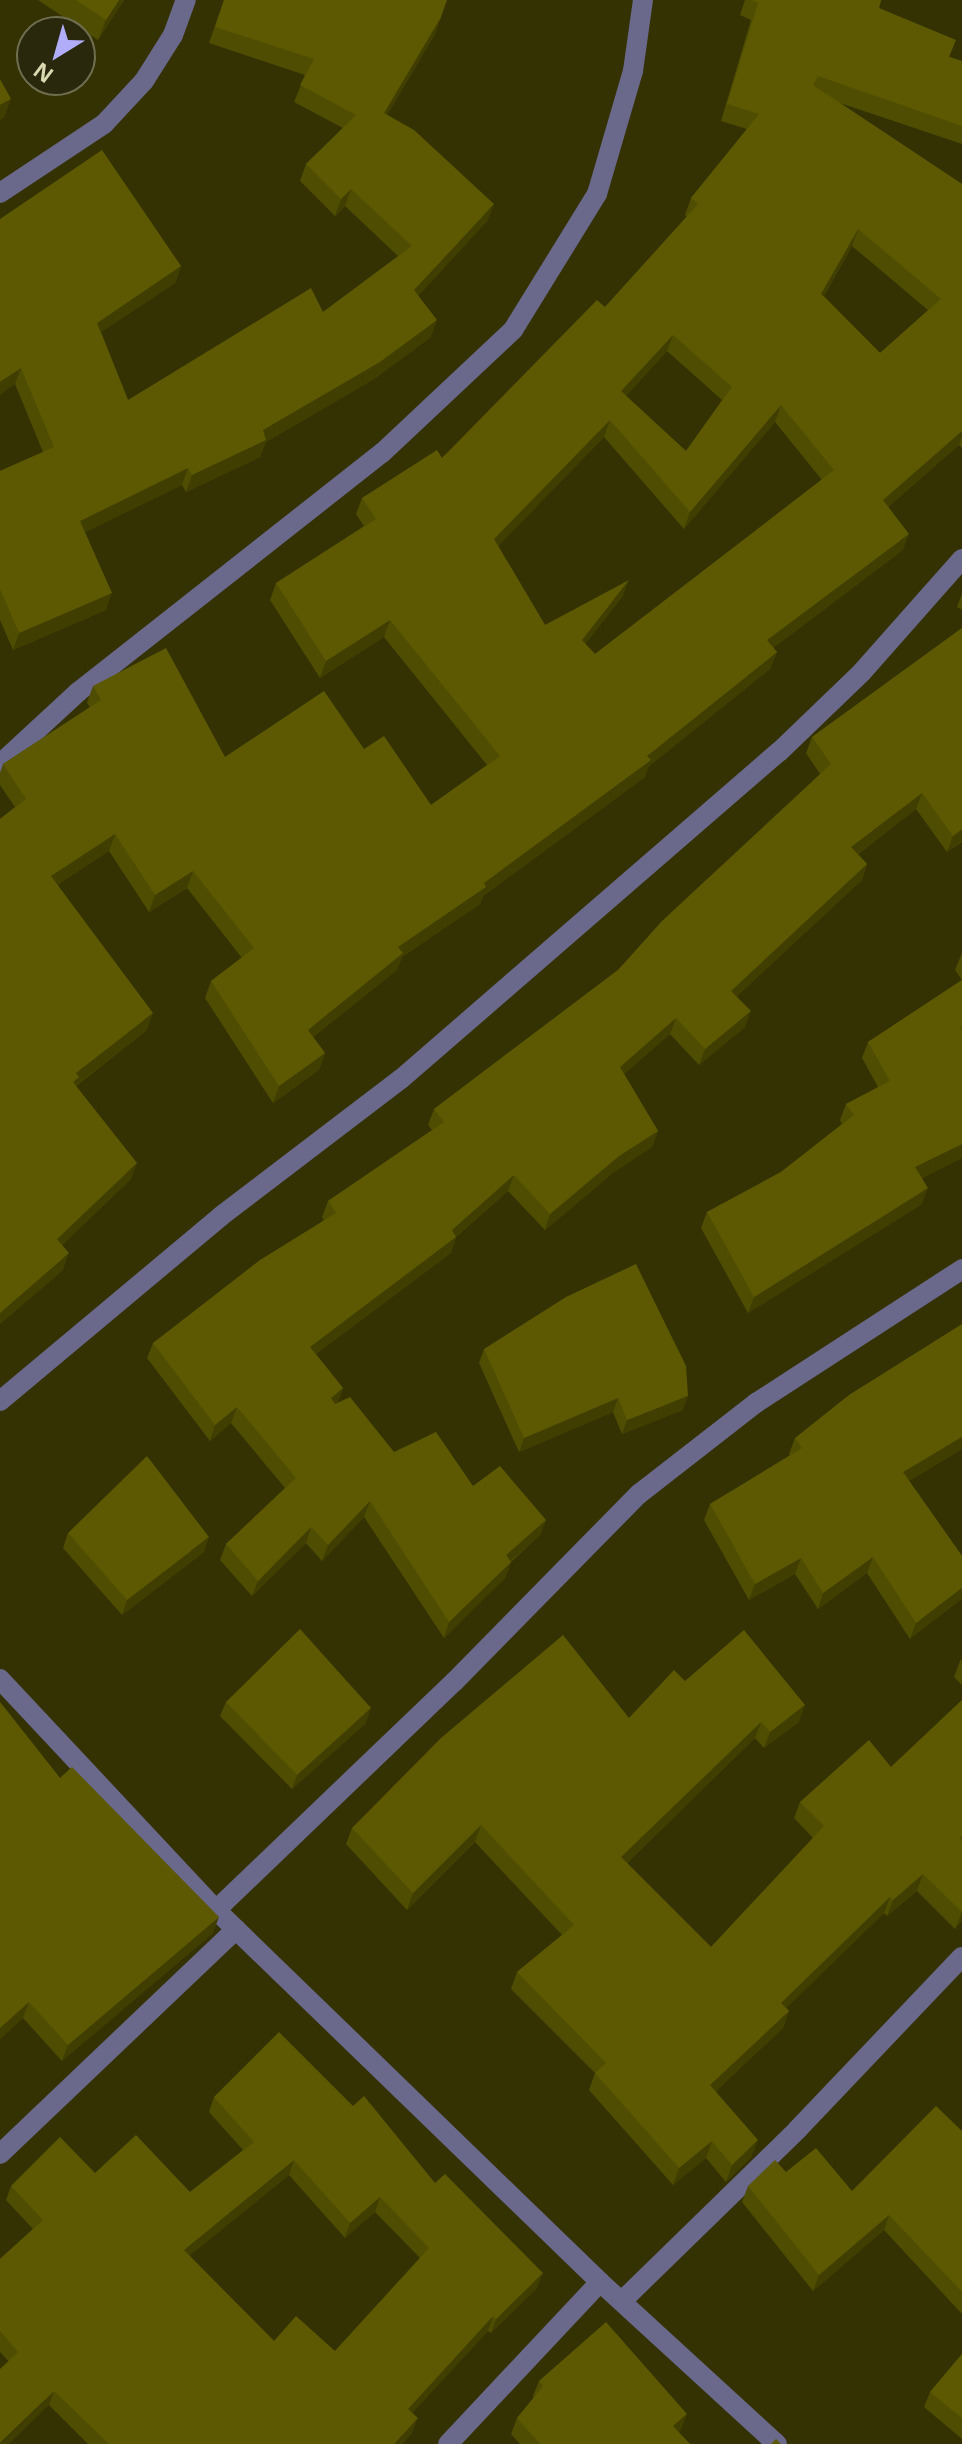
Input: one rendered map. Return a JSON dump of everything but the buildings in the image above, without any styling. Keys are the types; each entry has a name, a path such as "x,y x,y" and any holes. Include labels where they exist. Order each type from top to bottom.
{"street":[{"path":"0,193 104,124 144,81 173,35 186,0"},
{"path":"0,764 78,692 392,444 513,330 597,194 633,71 643,0"},
{"path":"0,1401 221,1216 401,1079 779,752 862,672 962,559"},
{"path":"216,1910 639,1494 756,1403 962,1269"},
{"path":"0,1679 216,1910 600,2282 777,2444"},
{"path":"0,2154 236,1929"},
{"path":"622,2301 797,2130 962,1957"},
{"path":"448,2444 600,2282"}]}
